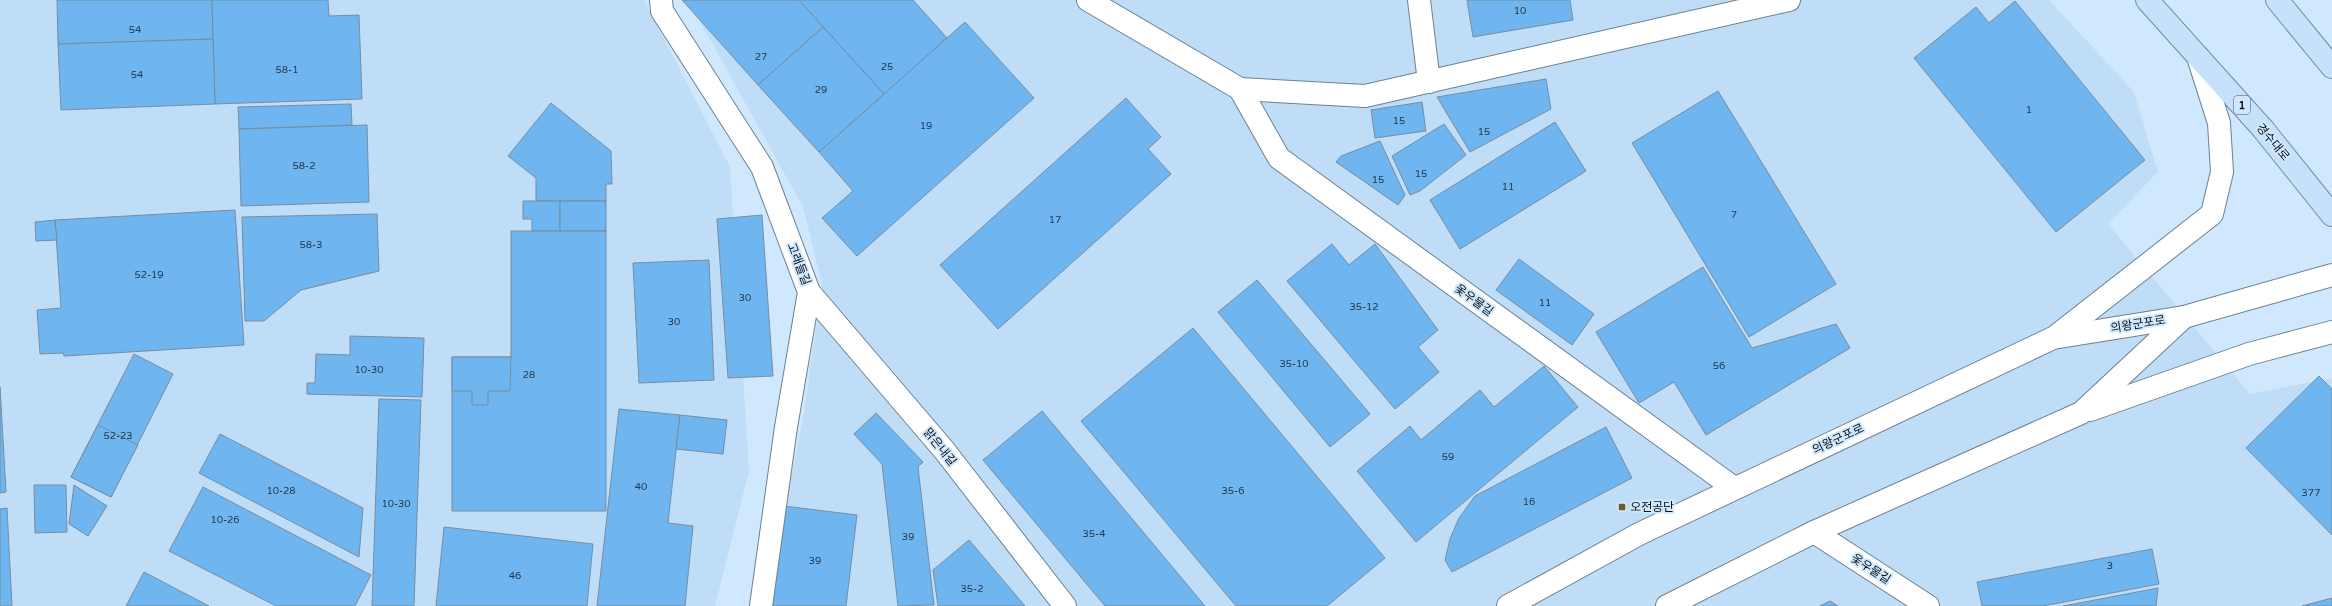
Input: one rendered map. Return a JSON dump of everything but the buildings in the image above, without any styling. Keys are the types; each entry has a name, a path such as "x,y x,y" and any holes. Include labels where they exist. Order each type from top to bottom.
{"main road":[{"name":"경수대로","path":"2146,0 2263,129 2332,214"},
{"path":"2277,0 2332,67"}],"street":[{"name":"고래들길","path":"661,0 662,11 762,167 809,292 786,427 761,606"},
{"path":"1088,0 1240,89 1365,96 1789,0"},
{"path":"1419,0 1429,82"},
{"path":"2053,338 2212,214 2222,172 2219,123 2198,57"},
{"name":"옻우물길","path":"1240,89 1279,158 1734,488"},
{"name":"의왕군포로","path":"1508,606 1639,534 2053,338 2184,317 2332,275"},
{"name":"맑은내길","path":"809,292 944,450 1065,606"},
{"name":"의왕군포로","path":"1667,606 1814,532 2081,413 2184,317"},
{"path":"2081,413 2249,354 2332,332"},
{"name":"옻우물길","path":"1814,532 1928,606"}],"shaded area":[{"path":"0,0 644,0 730,167 749,471 715,606 0,606"},
{"path":"688,0 2049,0 2134,92 2158,172 2108,224 2250,394 2332,378 2332,606 766,606 804,413 822,284 803,207"}],"place":[{"name":"오전공단","path":"1622,507"}]}
